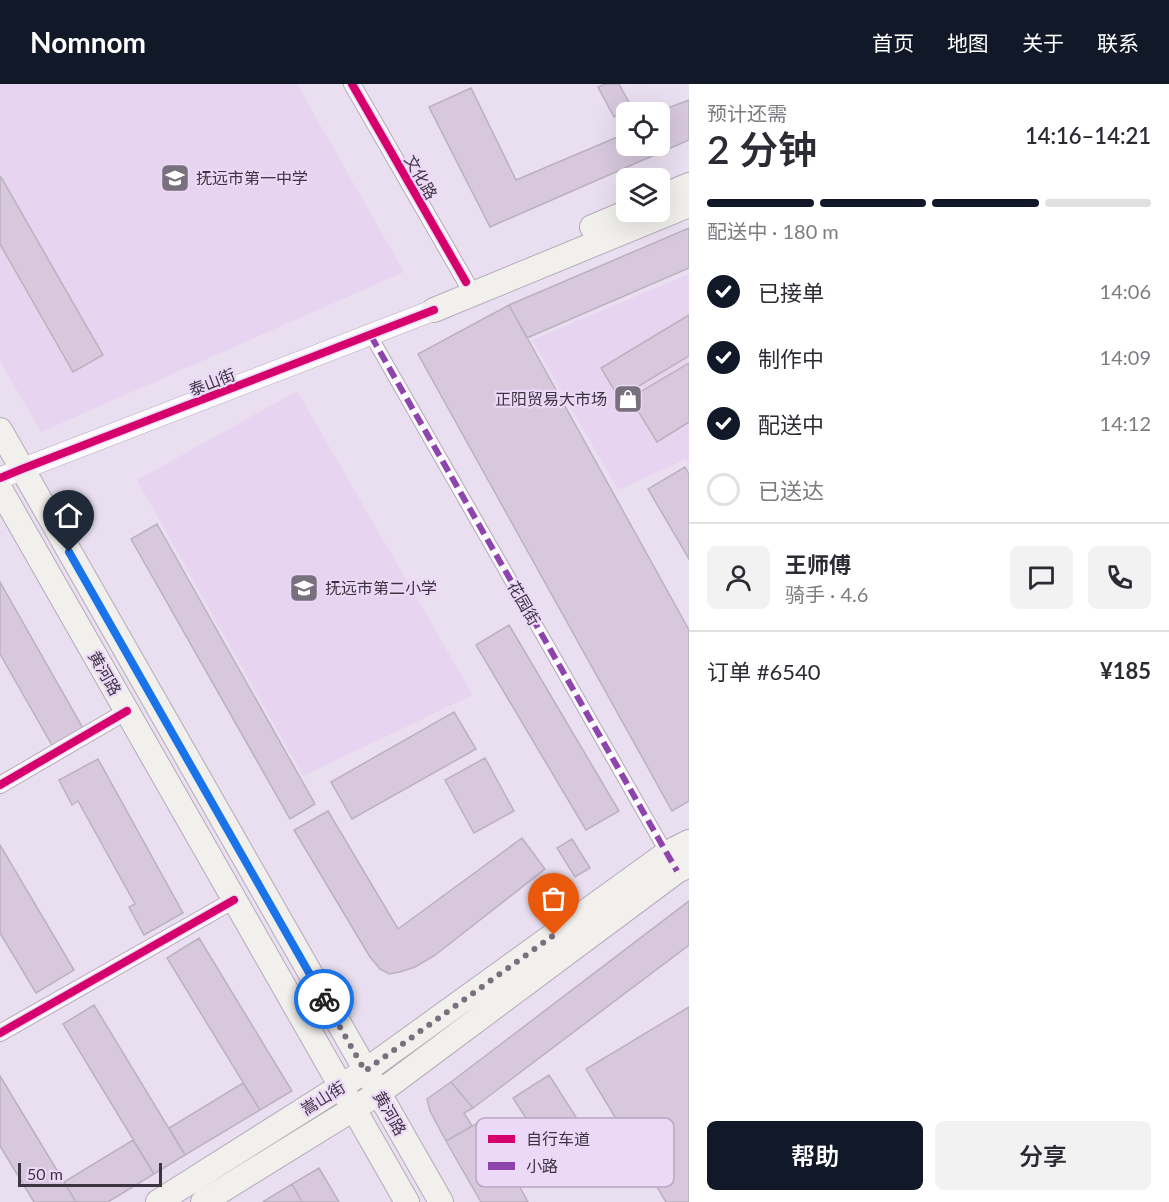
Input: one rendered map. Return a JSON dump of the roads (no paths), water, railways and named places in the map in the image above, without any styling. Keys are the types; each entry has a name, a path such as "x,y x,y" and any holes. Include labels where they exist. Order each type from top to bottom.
{"main road":[{"path":"670,193 689,185"},
{"name":"泰山街","path":"434,310 689,205"},
{"name":"泰山街","path":"434,310 466,282 616,217"},
{"name":"黄河路","path":"0,430 441,1202"},
{"name":"黄河路","path":"0,489 407,1202"},
{"name":"嵩山街","path":"204,1202 379,1093 678,863 689,842"},
{"name":"嵩山街","path":"158,1202 365,1071 678,863"}],"street":[{"name":"文化路","path":"352,84 466,282"},
{"name":"泰山街","path":"0,478 434,310"},
{"name":"花园街","path":"371,336 678,863"},
{"path":"0,785 127,711"},
{"path":"0,1033 234,900"}],"place":[{"name":"抚远市第一中学","path":"175,178"},
{"name":"正阳贸易大市场","path":"628,399"},
{"name":"抚远市第二小学","path":"304,588"}]}
